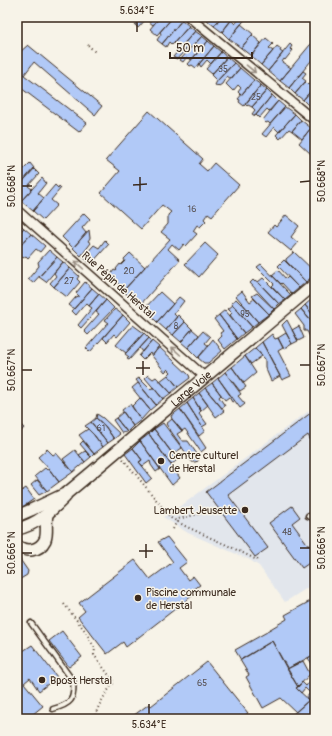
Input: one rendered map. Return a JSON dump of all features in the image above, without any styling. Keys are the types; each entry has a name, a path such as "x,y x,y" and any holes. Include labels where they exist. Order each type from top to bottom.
{"street":[{"path":"189,17 315,121"},
{"name":"Rue Pépin de Herstal","path":"17,210 205,377"},
{"name":"Large Voie","path":"17,516 67,493 118,452 315,284"},
{"name":"Large Voie","path":"17,529 33,524 47,515 65,497 67,493"},
{"path":"17,546 23,550 31,551 40,546 45,540 47,515"}],"lane":[{"path":"308,516 315,519"},
{"path":"31,623 73,681 74,692 71,701 64,706 53,709"}],"path":[{"path":"88,45 95,52"},
{"path":"118,452 170,518 231,546 257,560 259,558"},
{"path":"173,529 177,520 187,516 212,511"},
{"path":"64,604 86,632 95,649 94,655 114,682 99,704 94,719"}],"shaded area":[{"name":"Lambert Jeusette","path":"314,407 315,583 285,602 259,566 250,560 188,533 163,517 185,503"}],"building":[{"path":"141,17 148,17 138,28 135,25"},
{"path":"151,17 160,17 153,25 148,21"},
{"path":"160,17 173,17 157,35 150,29"},
{"path":"173,17 179,17 182,20 162,44 157,40 161,34 160,32"},
{"path":"210,17 221,17 214,26 207,20"},
{"path":"221,17 234,17 222,32 214,26"},
{"path":"241,17 247,17 229,39 222,32 231,20 235,24"},
{"path":"182,20 189,26 172,45 169,42 166,47 162,44"},
{"path":"241,24 253,34 241,48 229,39"},
{"path":"189,26 195,31 180,48 174,43"},
{"path":"195,31 202,36 191,48 189,46 177,59 173,57"},
{"path":"252,35 261,43 251,56 241,48"},
{"path":"202,36 208,41 191,60 186,58 183,62 180,60"},
{"path":"266,38 273,44 269,48 273,51 261,65 251,56"},
{"path":"315,39 315,56 289,88 280,81"},
{"path":"208,41 214,46 196,68 192,65 190,66 188,64"},
{"path":"290,44 292,46 290,49 293,50 282,62 291,68 280,81 268,71"},
{"path":"28,45 102,106 95,115 34,62 24,75 87,123 79,132 17,85 17,49 20,52"},
{"path":"214,46 221,52 211,64 207,60 201,67 199,64"},
{"path":"277,46 283,53 268,71 261,65"},
{"path":"221,52 227,57 212,74 206,69"},
{"path":"227,57 234,63 217,81 211,75"},
{"path":"234,63 240,68 231,79 227,76 222,84 219,86 215,85 217,81"},
{"path":"240,68 254,80 241,95 238,92 241,88 238,85 233,91 226,84"},
{"path":"303,71 306,73 302,78 306,81 295,94 289,88"},
{"path":"315,77 315,86 303,100 295,94 305,82 308,85"},
{"path":"254,80 261,85 244,106 238,99"},
{"path":"261,85 267,90 252,107 247,106 245,104"},
{"path":"315,86 315,101 310,107 303,100"},
{"path":"267,90 272,95 255,116 252,114 255,110 252,107"},
{"path":"272,95 278,101 269,111 267,109 259,118 256,115"},
{"path":"278,101 285,107 270,124 268,122 266,123 263,120"},
{"path":"285,107 295,114 279,132 274,127 266,137 262,134"},
{"path":"149,111 203,159 199,164 207,171 214,163 239,185 212,216 208,213 204,219 206,221 200,227 197,225 193,231 197,234 186,246 184,244 179,250 172,244 168,249 180,260 140,305 123,291 170,239 161,232 168,224 168,215 171,212 162,205 141,229 101,193 120,171 106,160"},
{"path":"295,114 301,120 292,131 289,129 280,139 276,135"},
{"path":"301,120 311,128 302,139 292,131"},
{"path":"311,128 315,132 315,149 311,154 299,143"},
{"path":"30,163 34,168 17,188 17,175 21,177 20,173"},
{"path":"34,169 39,174 28,186 32,189 21,201 17,197 17,188"},
{"path":"42,178 46,183 38,193 44,198 33,211 21,201"},
{"path":"55,185 58,188 59,186 61,188 51,200 57,205 43,220 33,211"},
{"path":"84,213 90,219 82,228 86,233 73,248 62,237"},
{"path":"286,215 299,226 291,237 298,243 291,251 268,232 274,225 276,227"},
{"path":"17,221 24,228 17,235"},
{"path":"24,228 31,234 21,245 18,243 17,245 17,235"},
{"path":"89,230 90,238 88,241 91,243 81,256 73,248"},
{"path":"31,234 45,246 40,252 36,249 28,258 26,256 23,258 19,254 21,252 17,249"},
{"path":"105,240 109,244 91,264 83,257 94,245 99,248"},
{"path":"205,243 218,255 199,277 185,264"},
{"path":"49,250 57,257 33,283 28,279 39,266 38,262"},
{"path":"294,252 315,272 315,274 306,282 286,261 286,259"},
{"path":"130,253 145,267 125,289 109,277 114,270 117,270 116,269 120,264 121,265 125,261 124,259"},
{"path":"57,257 63,262 46,282 39,277"},
{"path":"284,260 306,282 299,288 278,266"},
{"path":"63,262 70,268 54,287 50,283 56,276 54,273"},
{"path":"261,264 291,295 285,300 272,286 274,284 257,267"},
{"path":"70,268 79,276 77,279 80,282 67,297 54,287"},
{"path":"278,270 286,279 288,277 299,288 292,294 272,275"},
{"path":"263,278 285,300 279,304 258,282"},
{"path":"253,280 258,282 279,304 274,309 250,283"},
{"path":"85,282 92,288 74,309 69,305 76,297 79,296 76,293"},
{"path":"92,288 99,294 89,306 86,303 76,315 72,311"},
{"path":"242,291 250,302 254,299 269,314 258,322 236,296"},
{"path":"160,292 173,304 157,322 144,309"},
{"path":"257,293 274,309 269,314 252,296"},
{"path":"99,294 106,300 81,328 78,325 92,308 89,306"},
{"path":"179,297 184,301 174,314 177,317 166,330 157,322"},
{"path":"236,299 241,304 242,303 258,322 252,327 231,303"},
{"path":"312,299 315,302 314,316 305,305"},
{"path":"106,300 114,308 88,335 84,331 99,314 96,312"},
{"path":"233,305 252,327 244,333 230,315 232,313 228,309"},
{"path":"305,305 314,316 315,326 301,309"},
{"path":"115,309 123,315 90,352 86,348 109,323 105,320"},
{"path":"301,309 315,326 315,347 307,331 304,331 304,326 295,314"},
{"path":"225,310 244,333 237,339 219,315"},
{"path":"123,315 130,322 117,337 114,334 107,342 103,338"},
{"path":"178,315 185,322 173,335 166,330"},
{"path":"219,315 237,339 225,349 218,340 222,336 220,333 223,331 214,319"},
{"path":"287,320 298,341 292,344 282,325"},
{"path":"185,322 192,329 181,342 173,335"},
{"path":"133,325 144,333 126,353 116,345"},
{"path":"299,326 304,338 298,341 292,330"},
{"path":"192,329 199,335 188,348 181,342"},
{"path":"203,331 210,337 205,343 209,346 198,358 188,348"},
{"path":"144,333 149,338 129,360 127,359 129,357 125,354"},
{"path":"286,333 292,344 284,349 278,338"},
{"path":"272,334 275,339 278,338 283,348 278,351 291,376 282,380 262,342"},
{"path":"149,338 152,341 143,352 140,348"},
{"path":"213,339 222,351 208,363 204,363 198,358"},
{"path":"152,341 159,347 152,356 150,353 143,360 139,356"},
{"path":"262,342 280,376 271,381 265,367 265,359 255,348"},
{"path":"159,347 189,375 190,378 178,387 168,375 171,372 168,369 165,372 152,356"},
{"path":"255,348 262,356 251,364 245,356"},
{"path":"245,356 256,373 244,383 232,367"},
{"path":"232,367 246,387 240,391 225,372"},
{"path":"225,372 241,394 238,396 245,404 240,408 218,378"},
{"path":"148,375 153,379 156,377 171,393 163,399 145,378"},
{"path":"168,375 178,387 171,393 160,381"},
{"path":"139,378 151,390 153,387 163,399 156,405 136,380"},
{"path":"218,378 234,401 232,402 229,397 225,400 212,383"},
{"path":"138,383 156,405 150,410 132,388"},
{"path":"212,383 221,395 219,397 225,406 222,408 205,388"},
{"path":"205,388 224,411 216,417 199,393"},
{"path":"199,393 208,405 201,411 193,398"},
{"path":"140,398 150,410 141,420 132,406"},
{"path":"193,398 201,411 199,413 207,424 202,427 187,403"},
{"path":"187,403 205,431 199,436 180,409"},
{"path":"130,404 141,420 133,426 122,410"},
{"path":"180,409 206,448 201,452 185,429 182,431 172,419 171,416"},
{"path":"123,412 133,426 127,432 116,418"},
{"path":"312,412 315,416 315,449 308,435 228,495 268,548 255,557 206,492"},
{"path":"97,414 120,434 114,439 105,426 96,418"},
{"path":"96,418 105,426 114,439 108,443 91,422"},
{"path":"116,418 127,432 122,433 113,420"},
{"path":"172,419 182,431 177,434 182,441 188,441 199,457 198,461 192,462 166,424"},
{"path":"17,421 24,428 17,436"},
{"path":"91,422 108,443 103,447 85,426"},
{"path":"163,423 182,448 173,454 154,429"},
{"path":"88,429 103,447 94,454 79,435"},
{"path":"154,429 177,460 171,465 149,434"},
{"name":"Centre culturel de Herstal","path":"149,434 180,478 172,485 140,441"},
{"path":"83,441 94,454 91,457 80,444"},
{"path":"140,441 160,469 156,472 150,461 143,466 139,462 142,460 133,448"},
{"path":"133,448 142,460 139,462 152,478 146,483 125,454"},
{"path":"47,449 53,455 56,453 73,472 59,482 38,457"},
{"path":"75,450 85,462 73,472 63,459"},
{"path":"85,451 91,457 85,462 79,455"},
{"path":"45,468 47,470 49,469 59,482 47,491 35,476"},
{"path":"37,480 47,491 39,495 31,485"},
{"path":"26,488 34,499 21,508 17,507 17,489 20,492"},
{"path":"292,506 300,517 292,523 309,546 315,541 315,559 302,568 269,523"},
{"name":"Piscine communale de Herstal","path":"167,537 187,562 179,568 188,580 193,576 200,585 194,589 197,592 126,647 123,642 107,654 78,617 85,611 79,603 135,560 150,579 173,562 158,542"},
{"path":"17,558 19,558 28,571 27,575 17,581"},
{"path":"314,599 315,654 287,669 272,641 241,660 235,650 287,619 285,615"},
{"path":"62,631 82,657 69,667 49,641"},
{"path":"272,641 298,687 296,688 309,700 296,712 281,698 263,708 246,677 249,675 240,660"},
{"name":"Bpost Herstal","path":"17,644 23,651 32,645 57,677 39,691 30,678 24,683 43,706 27,719 17,719"},
{"path":"315,654 315,668 308,658"},
{"path":"303,661 310,674 298,687 287,669"},
{"path":"207,662 248,713 240,719 129,719 149,704 151,706"},
{"path":"310,681 315,688 315,700 312,703 306,698 310,693 305,688 301,693 296,688 302,682 306,686"},
{"path":"309,700 315,706 315,712 307,719 301,717 296,719 292,715"},
{"path":"315,712 315,719 307,719"}],"place":[{"name":"Centre culturel de Herstal","path":"161,461"},
{"name":"Lambert Jeusette","path":"245,510"},
{"name":"Piscine communale de Herstal","path":"138,598"},
{"name":"Bpost Herstal","path":"42,680"}]}
